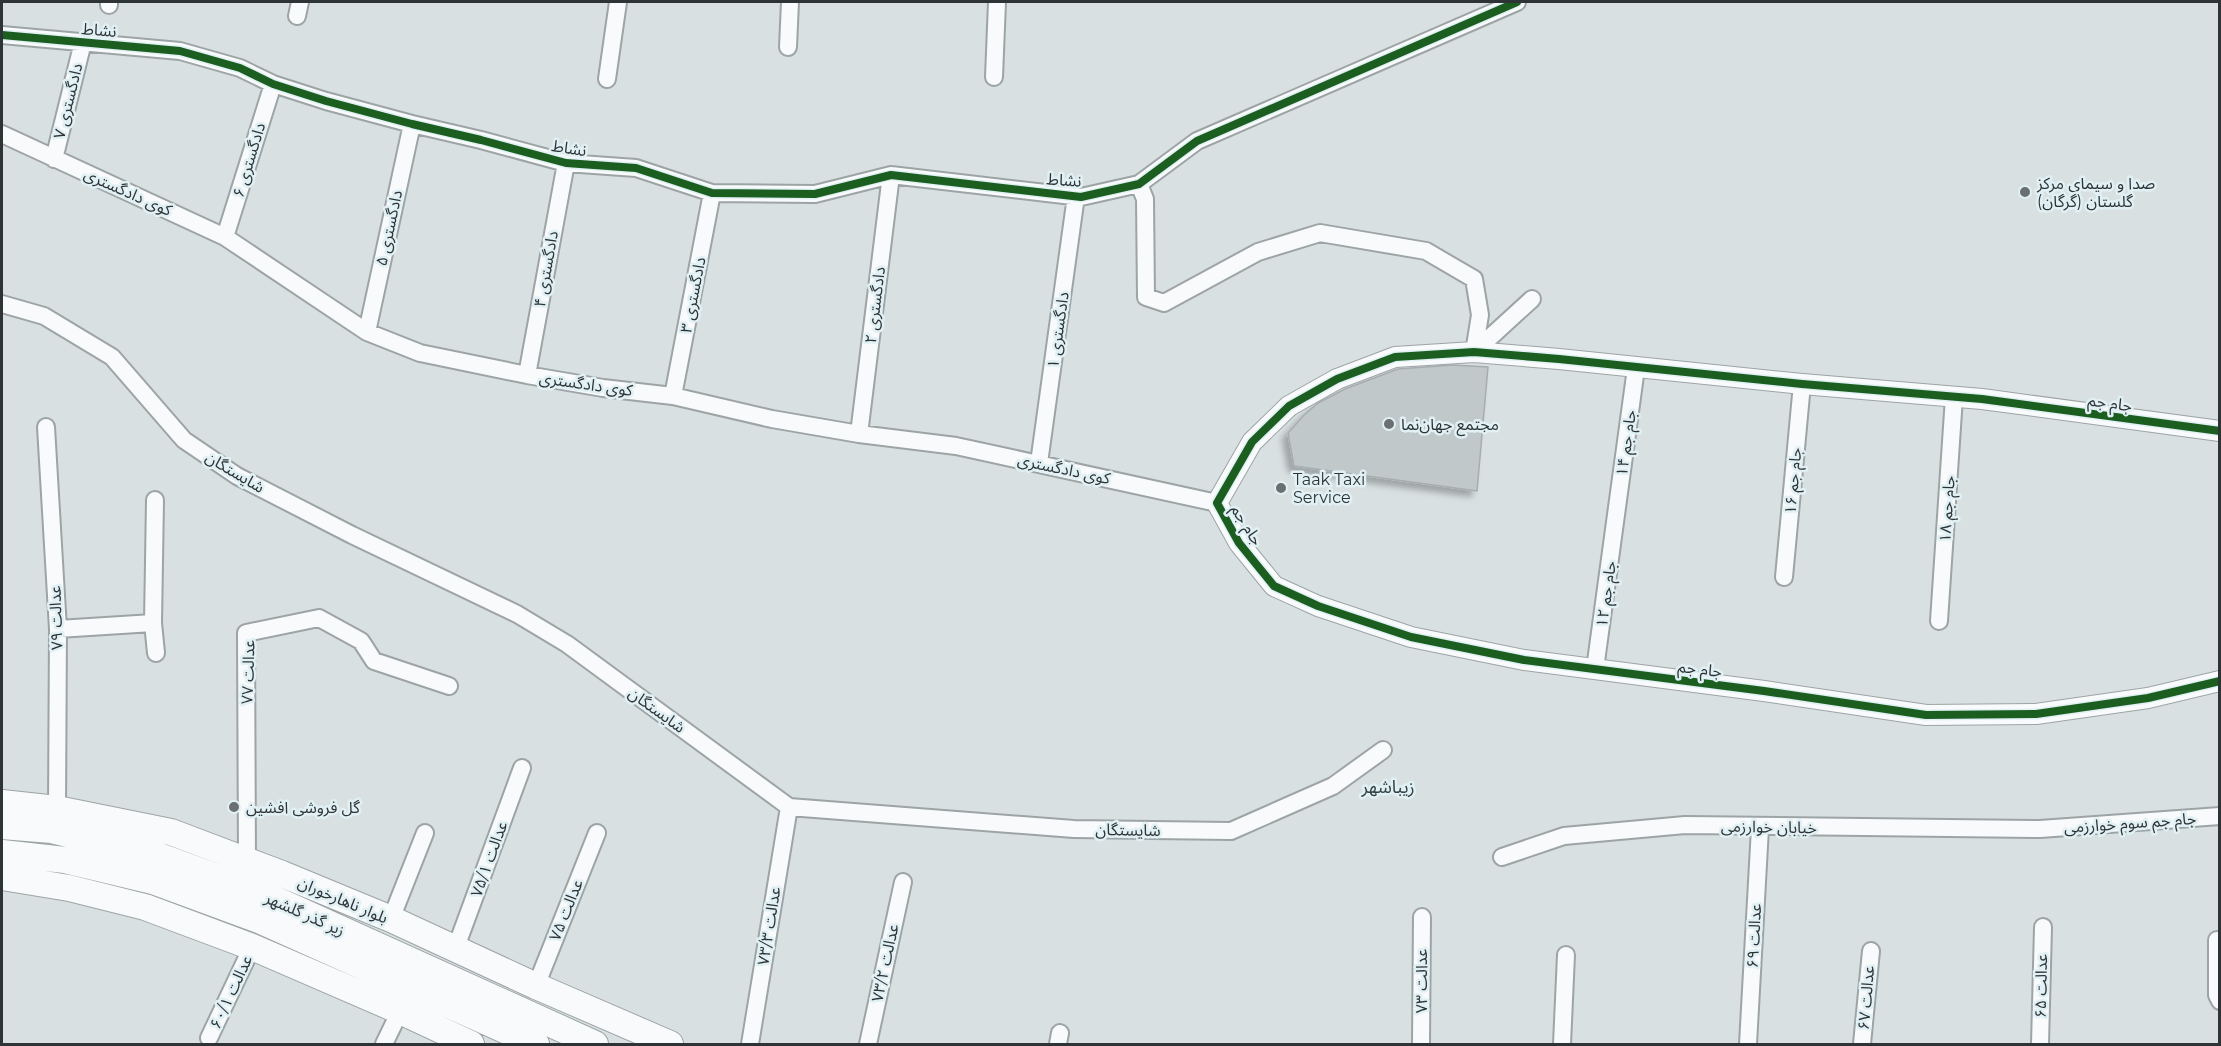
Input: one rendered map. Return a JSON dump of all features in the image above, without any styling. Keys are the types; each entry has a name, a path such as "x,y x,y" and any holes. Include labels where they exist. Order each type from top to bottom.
{"main road":[{"name":"بلوار ناهارخوران","path":"2,803 57,809 171,832 391,919 455,950 670,1044"},
{"name":"زیر گذر گلشهر","path":"2,826 52,830 162,857 268,896 595,1044"},
{"name":"زیر گذر گلشهر","path":"2,853 65,860 153,881 259,920 536,1044"},
{"path":"2,876 69,888 146,907 252,947 471,1044"}],"street":[{"path":"607,79 618,2"},
{"path":"788,47 790,2"},
{"path":"994,77 997,2"},
{"path":"1474,352 1480,315 1474,279 1426,251 1332,235 1320,233 1258,252 1164,303 1146,297 1145,199 1140,183 1197,141 1517,2"},
{"name":"نشاط","path":"2,35 180,51 240,68 273,84 326,101 411,124 566,163 636,168 712,193 815,194 891,175 1076,196 1140,183"},
{"name":"دادگستری ۷","path":"54,159 83,42"},
{"name":"دادگستری ۶","path":"225,237 273,84"},
{"name":"دادگستری ۵","path":"368,332 411,124"},
{"name":"کوی دادگستری","path":"2,134 225,237 368,332 420,353 527,375 673,396 772,419 859,434 956,446 1217,503"},
{"name":"دادگستری ۴","path":"527,375 566,163"},
{"name":"دادگستری ۲","path":"859,434 891,175"},
{"name":"دادگستری ۳","path":"673,396 712,193"},
{"name":"دادگستری ۱","path":"1038,464 1076,196"},
{"path":"1474,352 1532,299"},
{"name":"شایستگان","path":"2,304 44,316 112,357 184,440 237,477 517,614 567,644 789,807 1074,829 1231,831 1333,786 1383,750"},
{"name":"جام جم","path":"2220,431 1954,397 1474,352 1395,357 1337,379 1289,406 1252,442 1217,503 1239,543 1274,586 1318,606 1411,637 1524,660 1764,691 1926,715 2036,714 2148,698 2220,681"},
{"name":"۱۴ جام جم","path":"1616,519 1636,368"},
{"name":"۱۶ جام جم","path":"1784,577 1802,384"},
{"name":"۱۸ جام جم","path":"1939,621 1954,397"},
{"name":"عدالت ۷۹","path":"46,427 58,629 57,809"},
{"path":"155,500 153,622 156,654"},
{"name":"۱۲ جام جم","path":"1595,669 1616,519"},
{"name":"عدالت ۷۷","path":"247,861 246,633 319,618 361,641 374,661 448,686"},
{"path":"58,629 153,622"},
{"name":"۷۵/۱ عدالت","path":"455,950 522,768"},
{"name":"۷۳/۳ عدالت","path":"750,1044 789,807"},
{"name":"جام جم سوم خوارزمی","path":"2040,829 2220,816"},
{"name":"خیابان خوارزمی","path":"1502,857 1564,836 1684,825 1760,828 2040,829"},
{"name":"عدالت ۶۹","path":"1748,1044 1760,828"},
{"path":"391,919 424,833"},
{"name":"۷۵ عدالت","path":"536,986 597,833"},
{"name":"عدالت ۷۳/۲","path":"868,1044 903,882"},
{"name":"عدالت ۷۳","path":"1421,1044 1422,917"},
{"name":"عدالت ۶۵","path":"2040,1044 2043,927"},
{"path":"2217,940 2217,995 2220,1001"},
{"name":"۶۰/۱ عدالت","path":"209,1038 252,947"},
{"name":"عدالت ۶۷","path":"1862,1044 1870,951"},
{"path":"1562,1044 1566,955"},
{"path":"384,1044 400,1011"}],"building":[{"name":"مجتمع جهان‌نما","path":"1453,365 1488,367 1477,491 1294,466 1288,433 1318,403 1345,389 1398,369"}],"cycle path":[{"path":"2,35 180,51 240,68 273,84 326,101 412,124 566,163 636,168 712,193 815,194 891,175 1081,197 1139,184 1197,141 1517,2"},
{"path":"2220,431 1982,399 1802,384 1559,359 1474,352 1395,357 1337,379 1289,406 1252,442 1217,503 1239,543 1274,586 1318,606 1411,637 1524,660 1764,691 1926,715 2036,714 2148,698 2220,681"}],"place":[{"name":"صدا و سیمای مرکز گلستان (گرگان)","path":"2025,192"},
{"name":"مجتمع جهان‌نما","path":"1389,424"},
{"name":"Taak Taxi Service","path":"1281,488"},
{"name":"گل فروشی افشین","path":"234,807"}],"district":[{"name":"زیباشهر","path":"1388,787"}]}
